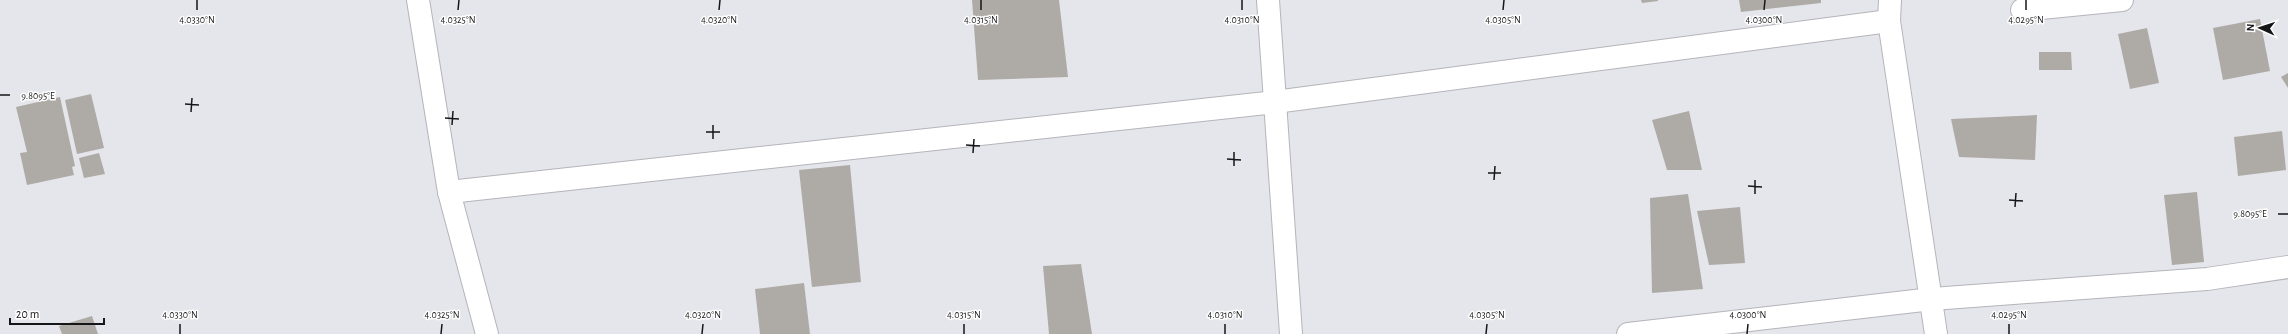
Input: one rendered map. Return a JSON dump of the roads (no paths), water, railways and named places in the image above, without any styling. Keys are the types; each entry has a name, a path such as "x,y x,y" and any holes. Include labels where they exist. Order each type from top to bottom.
{"street":[{"path":"418,0 450,192 487,334"},
{"path":"1268,0 1291,334"},
{"path":"1890,0 1889,21 1932,299 1936,334"},
{"path":"2022,10 2122,0"},
{"path":"450,192 1275,102 1889,21"},
{"path":"1628,334 1932,299 2207,279 2288,267"}]}
